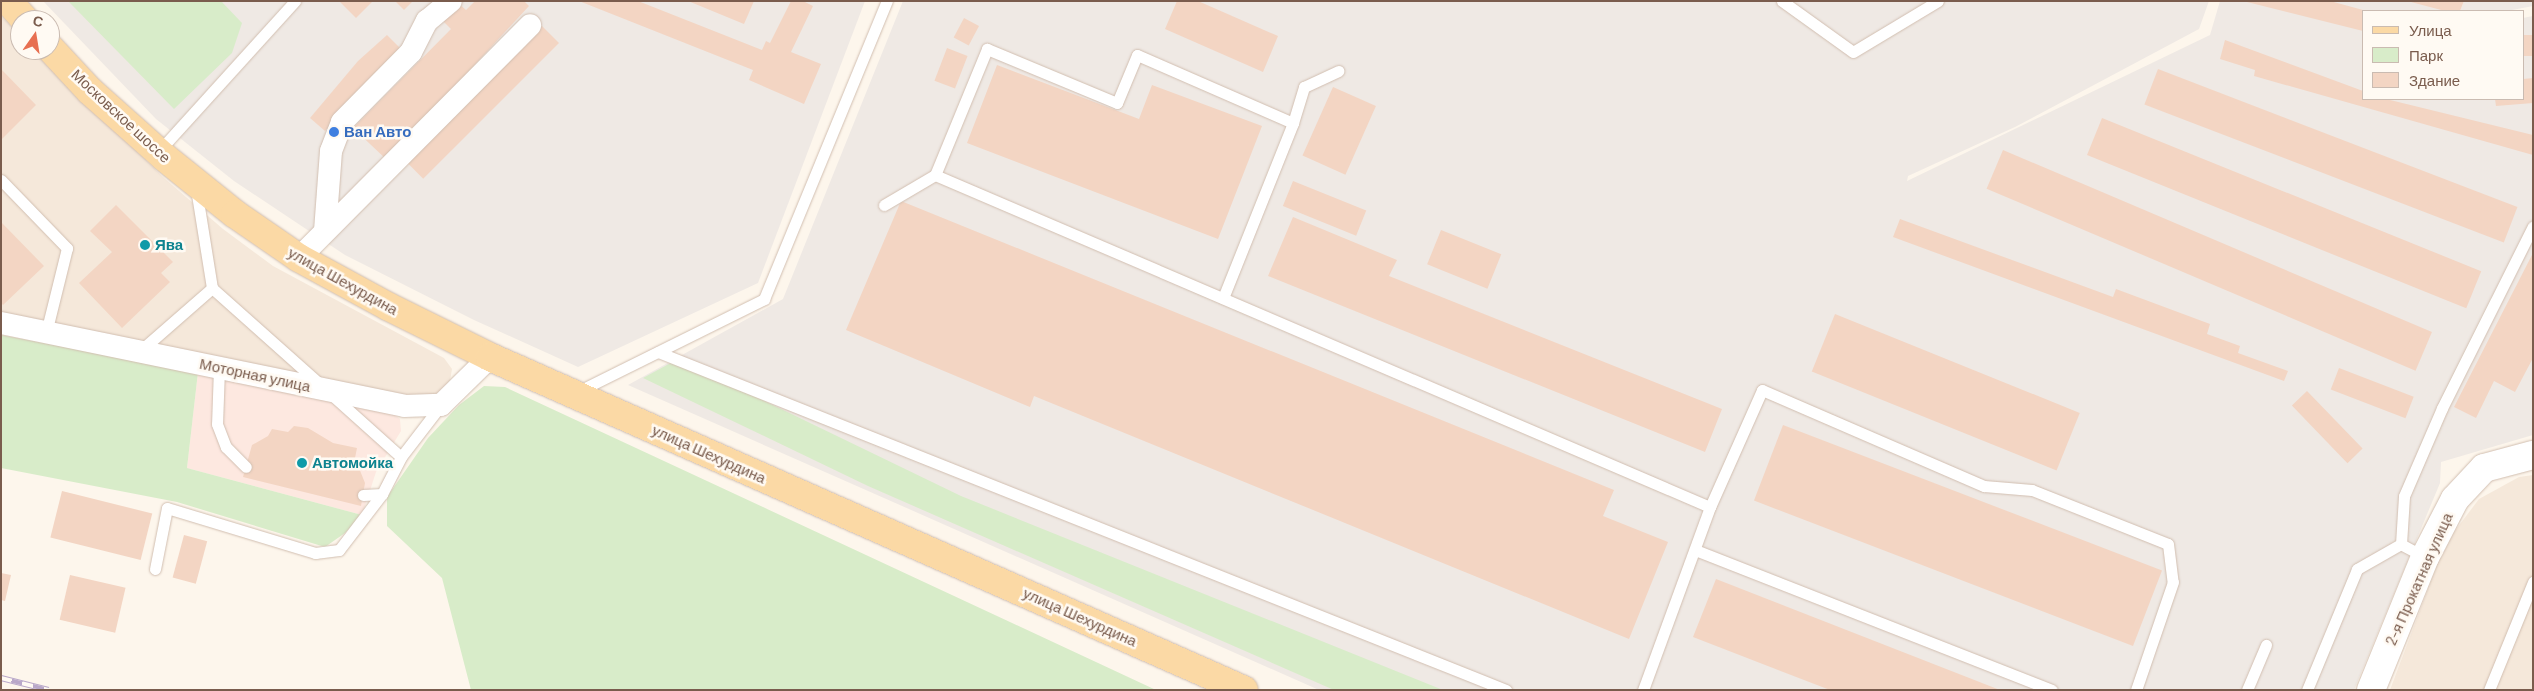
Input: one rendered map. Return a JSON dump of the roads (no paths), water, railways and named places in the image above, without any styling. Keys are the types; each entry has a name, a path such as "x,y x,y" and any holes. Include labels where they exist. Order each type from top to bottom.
{"main road":[{"name":"Московское шоссе","path":"60,59 90,91 158,152 194,181"},
{"name":"улица Шехурдина","path":"194,181 299,258 490,357 1244,690"}],"street":[{"path":"325,231 331,151 342,122 411,52 427,21 451,1"},
{"path":"299,258 530,25"},
{"name":"Моторная улица","path":"1,323 404,406 441,405"},
{"path":"441,405 490,357"},
{"name":"2-я Прокатная улица","path":"2374,689 2425,556 2455,499 2484,468 2533,455"}],"lane":[{"path":"158,152 295,1"},
{"path":"573,394 764,299 887,1"},
{"path":"1782,1 1853,52 1938,1"},
{"path":"884,205 935,175 987,49 1117,103 1137,55 1292,123"},
{"path":"1223,298 1292,123 1304,87 1339,71"},
{"path":"935,175 1710,508"},
{"path":"1,180 67,248 46,333"},
{"path":"194,181 212,288 401,457"},
{"path":"2401,544 2404,496 2442,408 2533,226"},
{"path":"140,351 212,288"},
{"path":"658,352 1506,690"},
{"path":"219,368 217,424 226,447 246,467"},
{"path":"1643,690 1710,508 1762,390 1984,486 2032,490 2168,544 2173,582 2136,690"},
{"path":"154,569 167,508 315,553 339,550 382,494 401,457 441,405"},
{"path":"363,494 382,494"},
{"path":"2401,544 2425,556"},
{"path":"2307,690 2357,569 2401,544"},
{"path":"1695,550 2052,690"},
{"path":"2489,690 2533,582"},
{"path":"2247,690 2266,645"}],"railway":[{"path":"1,678 49,690"}],"place":[{"name":"Ван Авто","path":"334,132"},
{"name":"Ява","path":"145,245"},
{"name":"Автомойка","path":"302,463"}]}
